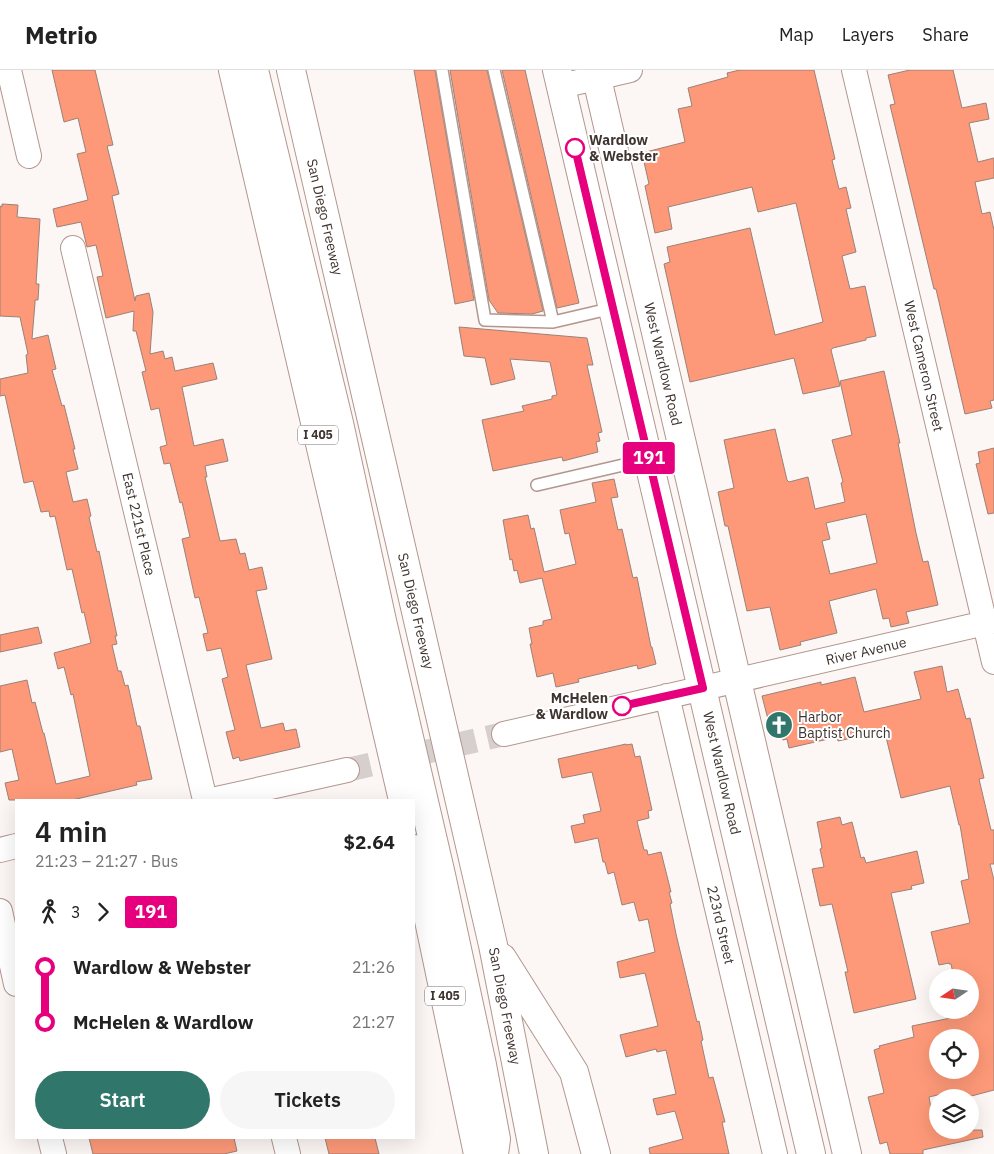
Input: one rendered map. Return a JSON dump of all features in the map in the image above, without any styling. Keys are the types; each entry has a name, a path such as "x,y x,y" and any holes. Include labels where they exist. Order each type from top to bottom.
{"main road":[{"name":"I 405","path":"233,70 403,799"},
{"path":"254,70 339,423 445,894 496,1139 494,1154"},
{"path":"269,70 435,784 472,958 506,1009"},
{"name":"San Diego Freeway","path":"291,70 493,945 534,1154"},
{"name":"West Wardlow Road","path":"596,74 848,1154"},
{"name":"West Wardlow Road","path":"559,78 811,1154"},
{"name":"I 405","path":"415,854 478,1154"},
{"path":"493,945 574,1072 596,1154"}],"street":[{"path":"9,70 29,156"},
{"path":"559,78 630,70"},
{"name":"West Cameron Street","path":"854,70 990,622 994,662"},
{"name":"East 221st Place","path":"74,248 205,799"},
{"name":"River Avenue","path":"504,734 990,622"},
{"name":"223rd Street","path":"667,696 775,1154"},
{"path":"216,799 347,770"},
{"path":"0,850 15,846"},
{"path":"0,911 15,979"},
{"path":"50,1139 54,1154"},
{"path":"284,1139 288,1154"}],"lane":[{"path":"442,70 485,320 553,322 613,308"},
{"path":"494,70 553,322"},
{"path":"537,485 649,459"}],"building":[{"path":"52,70 95,70 113,145 107,146 119,194 112,196 135,301 136,296 149,293 153,312 150,354 163,351 165,359 172,357 175,371 213,363 217,379 182,387 194,446 223,439 228,461 205,466 207,477 205,477 220,541 236,539 240,554 245,553 249,570 262,567 267,589 256,591 272,659 246,665 261,728 283,723 285,731 296,729 300,747 240,761 239,757 233,759 226,732 235,730 222,679 228,677 221,648 207,651 203,634 208,633 199,597 195,598 182,539 190,537 170,463 164,464 160,447 167,445 159,408 151,410 142,372 146,371 136,331 133,331 134,311 106,318 97,277 103,276 96,245 87,247 81,222 57,227 53,209 88,200 77,154 86,152 78,118 64,122"},
{"path":"414,70 435,70 474,300 455,304"},
{"path":"450,70 487,70 543,311 532,314 498,313 489,300"},
{"path":"502,70 525,70 579,303 557,308"},
{"path":"740,70 814,70 835,159 832,160 839,189 846,187 851,208 846,209 856,252 842,256 850,289 865,286 876,336 831,350 840,386 803,394 794,358 690,382 664,264 670,262 667,247 750,228 775,335 823,322 796,203 758,212 752,187 668,207 672,229 655,233 645,186 649,184 642,153 685,142 678,109 692,106 688,88 728,77 727,73"},
{"path":"910,70 953,70 962,108 986,103 989,119 969,123 978,162 994,158 994,178 975,182 982,214 990,212 994,230 994,400 990,401 992,408 965,414 890,105 895,104 888,75"},
{"path":"2,204 18,205 17,217 40,219 36,284 39,284 38,300 35,300 32,339 48,335 56,369 52,370 62,406 64,405 78,469 66,472 73,502 87,499 91,516 89,517 97,552 99,551 117,636 115,636 117,644 112,645 118,671 121,671 125,686 128,685 152,779 136,782 137,785 76,799 9,800 5,783 19,780 12,749 0,752 0,686 27,680 32,703 35,702 44,733 56,784 90,776 73,694 71,695 64,667 58,669 54,653 91,643 84,612 82,613 72,569 67,570 55,516 50,517 49,511 41,512 33,481 24,483 5,395 0,396 0,379 28,373 26,355 28,354 20,317 0,316 0,206 2,207"},
{"path":"459,327 587,338 593,365 587,365 602,432 598,433 600,441 596,442 598,452 563,461 562,457 493,471 482,420 524,411 522,406 552,399 552,396 557,395 550,362 510,359 515,379 491,385 485,358 464,356"},
{"path":"884,371 900,443 898,443 916,533 923,562 928,561 938,605 906,612 909,623 891,627 889,618 883,619 876,589 829,601 837,633 800,642 801,645 780,650 770,607 747,611 728,526 725,526 718,492 734,488 724,440 775,429 787,480 789,482 808,477 815,509 845,502 841,483 843,482 832,440 852,435 840,381","holes":["866,514 877,563 830,574 822,541 830,539 826,523"]},
{"path":"994,448 994,513 988,514 976,464 980,463 978,452"},
{"path":"614,479 618,497 611,498 618,530 622,529 633,578 637,577 656,664 638,669 637,665 578,679 579,682 556,687 553,673 537,677 530,644 532,644 529,628 543,625 543,621 552,619 542,578 520,583 517,570 514,571 512,559 510,560 503,520 528,515 531,529 534,528 544,572 576,564 569,533 565,534 560,510 596,502 592,483"},
{"path":"38,627 42,643 0,652 0,635"},
{"path":"942,666 947,692 958,689 966,719 970,718 984,778 979,779 991,830 994,830 994,864 990,864 994,880 994,1090 979,1094 979,1089 929,1089 929,1139 974,1139 923,1150 923,1154 890,1154 887,1142 880,1144 868,1097 884,1093 874,1050 880,1048 879,1046 914,1037 912,1026 946,1019 979,1019 979,969 952,969 949,963 939,965 931,932 970,923 961,881 969,879 960,825 950,786 901,798 885,733 876,735 875,733 838,741 837,737 789,748 787,739 783,740 781,733 772,735 762,696 821,682 821,685 855,677 864,712 921,699 914,672"},
{"path":"632,744 635,757 640,756 652,810 648,811 649,818 637,821 644,850 647,850 648,855 661,852 671,892 669,892 672,903 670,904 676,934 697,1022 699,1021 709,1078 713,1077 725,1122 722,1122 729,1154 650,1154 649,1148 683,1139 675,1111 657,1115 653,1099 676,1094 666,1050 657,1052 656,1049 626,1057 620,1035 658,1026 645,973 620,978 617,962 655,952 648,919 639,921 634,902 622,905 614,872 608,874 605,862 603,862 598,838 575,843 571,826 585,823 583,815 601,811 592,772 562,778 558,759"},
{"path":"840,817 842,825 852,822 861,858 864,857 866,863 917,851 924,883 911,886 912,889 891,893 916,999 854,1013 845,972 848,972 832,904 820,906 812,869 824,867 817,822"},
{"path":"979,1130 982,1130 983,1137 979,1138"},
{"path":"89,1139 234,1139 237,1151 224,1154 93,1154"},
{"path":"325,1139 375,1139 379,1154 329,1154"}],"tunnel":[{"path":"347,770 504,734"}],"bus line":[{"name":"191","path":"575,148 703,688 622,706"}],"place":[{"name":"Wardlow & Webster","path":"575,148"},
{"name":"McHelen & Wardlow","path":"622,706"},
{"name":"Harbor Baptist Church","path":"779,725"}]}
